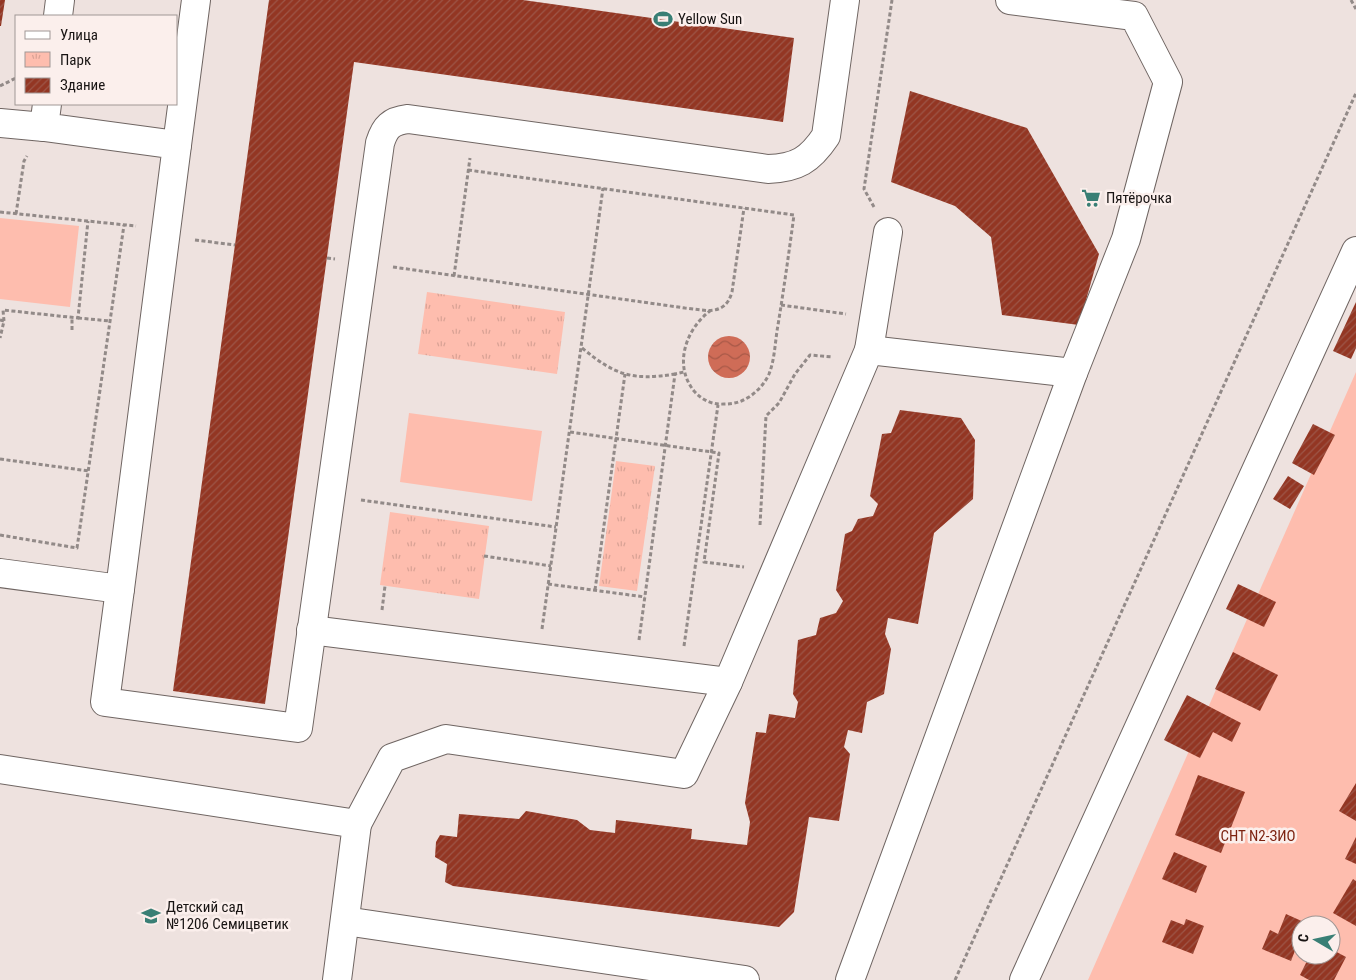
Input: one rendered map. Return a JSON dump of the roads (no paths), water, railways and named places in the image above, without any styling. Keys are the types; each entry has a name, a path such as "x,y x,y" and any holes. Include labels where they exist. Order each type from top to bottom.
{"street":[{"path":"58,15 60,0"},
{"path":"196,0 105,702 298,728 362,263 383,131 389,124 397,120 408,119 768,169 782,168 799,163 816,151 826,136 845,0"},
{"path":"850,980 1073,373 1126,239 1168,82 1134,16 1010,0"},
{"path":"0,122 46,116 176,145"},
{"path":"338,980 357,824 392,758 446,739 684,774 728,682 869,350 888,232"},
{"path":"1024,980 1356,251"},
{"path":"869,350 1073,373"},
{"path":"0,573 120,589"},
{"path":"311,630 728,682"},
{"path":"0,769 357,824"},
{"path":"345,921 745,980"}],"water":[{"path":"733,336 741,339 747,345 750,357 747,369 741,375 725,378 717,375 711,369 708,353 711,345 717,339"}],"place":[{"name":"Yellow Sun","path":"663,19"},
{"name":"Пятёрочка","path":"1091,198"},
{"name":"Детский сад №1206 Семицветик","path":"151,916"}],"park label":[{"name":"СНТ N2-ЗИО","path":"1258,836"}]}
